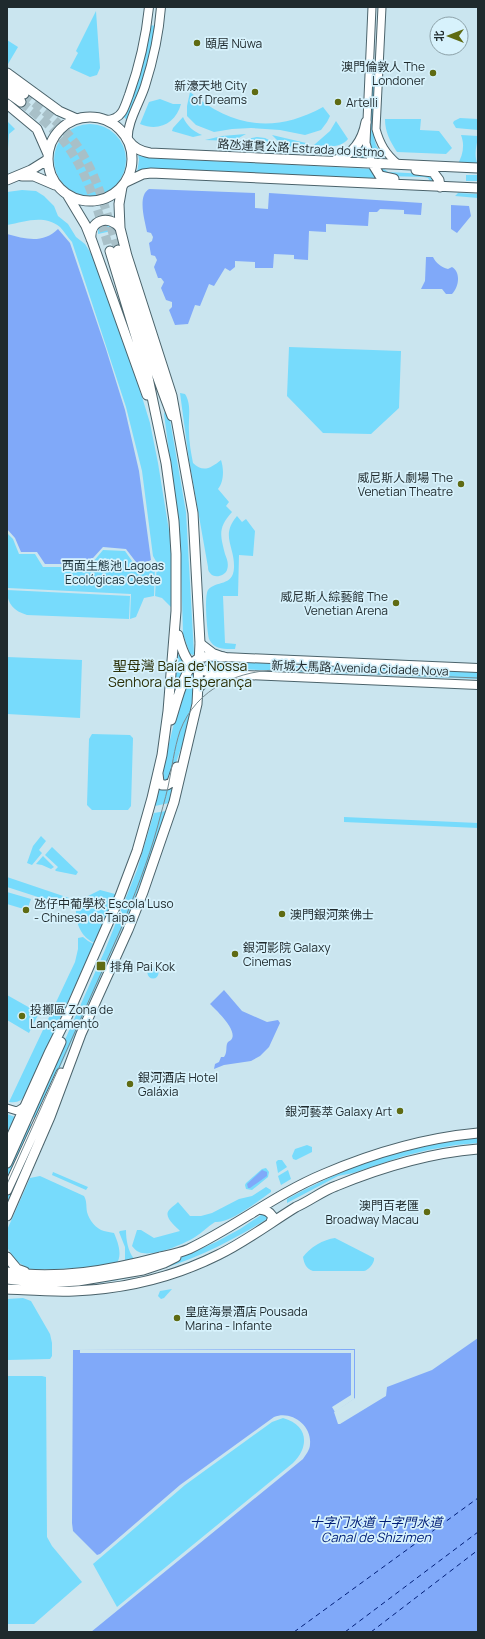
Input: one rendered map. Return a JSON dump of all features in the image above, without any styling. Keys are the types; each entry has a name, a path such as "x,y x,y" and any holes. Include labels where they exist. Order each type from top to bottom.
{"main road":[{"path":"106,120 119,116 133,84 141,52 149,7"},
{"path":"148,17 154,13 154,7"},
{"path":"128,140 128,129 145,86 153,56 161,7"},
{"path":"7,73 59,111 77,119"},
{"path":"7,82 23,98 7,92"},
{"path":"7,104 37,129 48,157 52,178 56,186"},
{"path":"7,180 36,168 48,157 50,144 58,132 68,123 77,119 97,117 106,120 118,128 128,140 132,151 130,172 124,185 119,204 120,228 131,268 172,396 180,436 192,513 200,643 200,658 196,667 180,691 165,738"},
{"path":"333,161 342,158 354,149 362,136 366,122"},
{"name":"路氹連貫公路 Estrada do Istmo","path":"128,140 133,146 141,151 150,153 478,168"},
{"path":"372,163 380,176 384,178 410,181 420,186"},
{"path":"398,164 411,170 433,172 439,180 440,187"},
{"path":"68,196 85,201 102,200 113,195 124,185 143,174 151,173 478,188"},
{"path":"17,176 34,176 56,186 68,196 86,226 159,430"},
{"path":"92,241 91,236 94,227 102,221 112,221 120,228"},
{"path":"7,1146 49,1052 68,1016 120,896 142,837 158,774 165,738 176,624 176,554 174,521 159,430 147,373 114,250 125,277 155,370 180,436"},
{"path":"176,624 182,649 188,660 196,667 210,673 223,674"},
{"name":"新城大馬路 Avenida Cidade Nova","path":"200,643 213,653 224,657 478,668"},
{"path":"200,658 207,656 224,657"},
{"path":"7,1216 50,1117 81,1034 128,930 173,806 190,739 199,688 196,667"},
{"name":"新城大馬路 Avenida Cidade Nova","path":"199,688 210,677 223,674 478,684"},
{"path":"158,774 159,782 162,785 167,785 172,782 181,753 190,739"},
{"path":"7,1163 64,1034 68,1016"},
{"path":"7,1190 70,1052 81,1034"},
{"path":"8,1274 43,1283 78,1282 143,1270 164,1263 280,1197 324,1174 402,1146 451,1136 478,1133"},
{"path":"8,1290 90,1290 149,1280 179,1271 219,1255 296,1207 334,1186 369,1173 440,1153 478,1149"},
{"path":"280,1197 286,1206 296,1207"},
{"path":"259,1209 266,1210 271,1214 273,1217 271,1222"},
{"path":"8,1274 58,1274 93,1271 144,1262 187,1250"},
{"path":"7,1257 18,1269 28,1274"}],"street":[{"path":"372,7 366,122 366,143 372,163"},
{"path":"382,7 376,129 380,143 388,155 398,164"},
{"path":"369,57 379,57"},
{"path":"7,1108 18,1111 25,1106"}],"green space":[{"path":"96,11 100,68 97,75 90,77 70,68 78,53 76,51"},
{"path":"149,25 157,26 140,90 128,121 123,116"},
{"path":"7,40 18,47 8,64 7,63"},
{"path":"373,62 376,64 374,138 376,145 384,158 374,157 369,147"},
{"path":"190,92 206,104 222,113 254,123 287,121 305,116 323,107 330,116 321,130 305,135 280,130 251,128 214,132 196,125 187,116 187,106"},
{"path":"160,99 173,104 181,104 179,111 171,121 160,126 154,127 140,124 149,102"},
{"path":"183,117 191,128 202,135 193,137 172,131"},
{"path":"460,118 478,119 478,130 456,128 453,123"},
{"path":"385,119 421,119 420,130 439,131 452,148 446,154 397,152 388,136"},
{"path":"7,121 15,129 9,134 7,163"},
{"path":"336,121 348,139 337,146 314,145 330,131"},
{"path":"83,124 97,124 104,126 116,134 124,146 126,160 124,174 116,186 104,194 97,196 83,196 76,194 64,186 56,174 54,167 54,153 56,146 64,134 76,126"},
{"path":"246,134 233,141 205,140 222,136"},
{"path":"272,135 306,143 301,148 282,145"},
{"path":"461,135 478,136 476,154 478,165 457,165 463,150"},
{"path":"257,137 265,138 275,143 240,142"},
{"path":"364,143 367,158 353,157 359,151"},
{"path":"138,154 151,158 374,169 377,179 137,173 139,160"},
{"path":"378,168 383,168 388,172 427,174 433,176 437,181 430,181 428,178 424,177 386,176"},
{"path":"466,175 478,175 478,181 466,181"},
{"path":"22,190 36,191 44,196 54,206 58,216 68,224 76,237 85,244 92,255 135,374 150,423 171,543 172,608 162,598 155,596 157,563 153,556 142,471 126,407 72,242 60,227 47,221 34,220 7,225 7,192"},
{"path":"458,193 478,194 478,198 455,196"},
{"path":"105,224 111,224 116,230 98,234 98,229"},
{"path":"289,347 401,351 399,408 371,434 323,433 287,396"},
{"path":"180,393 185,394 188,403 189,439 193,463 204,469 221,460 222,464 222,479 218,489 229,502 226,506 232,512 224,522 221,532 228,566 226,572 219,576 212,575 208,570 189,460"},
{"path":"165,411 167,411 170,420 186,512 193,655 190,654 183,634 180,534 164,414"},
{"path":"237,516 242,522 246,519 255,531 253,556 239,555 238,596 223,596 225,643 236,644 235,649 224,649 211,643 209,639 206,599 208,590 211,587 227,581 233,574 234,560 229,535 232,523"},
{"name":"西面生態池 Lagoas Ecológicas Oeste","path":"7,533 13,539 19,554 35,554 43,567 74,567 93,562 103,550 125,551 137,568 155,565 154,596 144,598 136,617 130,619 131,594 8,588"},
{"path":"7,590 130,596 129,619 27,615 18,611 12,606 8,599"},
{"path":"176,651 187,668 174,696"},
{"path":"7,657 82,660 80,718 7,714"},
{"path":"210,661 478,672 478,679 213,668 205,665"},
{"path":"195,674 196,694 187,738 181,748 170,780 166,781 163,779 164,764 179,703 191,675"},
{"path":"92,734 130,735 133,738 131,806 128,810 92,810 87,805 89,739"},
{"path":"175,784 169,803 155,806 159,787"},
{"path":"166,811 161,830 129,913 37,1119 31,1116 105,950 137,870 154,813"},
{"path":"344,817 478,823 478,828 344,822"},
{"path":"41,836 46,841 39,850 42,853 32,865 27,863 33,846"},
{"path":"52,847 78,872 76,875 55,870 58,867 45,855"},
{"path":"43,856 54,867 51,869 36,864"},
{"path":"7,877 72,899 72,908 7,887"},
{"path":"100,890 119,895 96,944 85,937 81,932 76,915 76,902"},
{"path":"7,892 31,899 27,910 7,904"},
{"path":"83,937 94,944 26,1093 19,1101 9,1102 75,962 78,949 78,938"},
{"path":"151,968 155,968 157,969 157,977 151,978 148,975 148,971"},
{"name":"投擲區 Zona de Lançamento","path":"7,995 39,1013 29,1033 7,1020"},
{"path":"7,1114 15,1117 7,1133"},
{"path":"28,1122 34,1127 37,1136 7,1203 7,1170"},
{"path":"478,1137 478,1143 428,1150 404,1156 353,1173 338,1176 287,1203 287,1199 336,1175 370,1161 423,1145"},
{"path":"307,1145 312,1147 312,1152 296,1160 293,1159 292,1156 295,1149"},
{"path":"278,1160 282,1160 287,1167 278,1173 276,1162"},
{"path":"266,1168 269,1172 268,1177 252,1190 246,1189 246,1183 262,1169"},
{"path":"288,1170 291,1179 281,1185 278,1176"},
{"path":"53,1172 88,1187 86,1190 52,1175"},
{"path":"40,1176 84,1196 87,1212 93,1224 101,1230 114,1233 119,1253 116,1264 83,1268 31,1270 16,1261 8,1249 7,1230 30,1178"},
{"path":"266,1187 271,1190 271,1192 252,1206 236,1216 221,1222 215,1222 190,1240 160,1252 152,1253 139,1252 132,1246 137,1230 141,1230 154,1238 180,1231 170,1221 167,1215 170,1209 178,1202 190,1216 201,1216 212,1213 239,1199 252,1196"},
{"path":"264,1213 268,1218 267,1219 218,1246 170,1266 119,1280 64,1286 160,1267 216,1242 240,1229"},
{"path":"126,1230 126,1238 130,1252 134,1259 125,1261 125,1247 119,1232"},
{"path":"335,1238 374,1258 374,1262 364,1271 313,1271 309,1269 306,1266 303,1257 313,1247 322,1242"},
{"path":"172,1289 164,1298 161,1299 158,1296 160,1291"},
{"path":"23,1298 31,1301 50,1334 52,1356 50,1359 7,1360 7,1299"},
{"path":"7,1376 46,1377 47,1537 52,1546 82,1582 34,1624 7,1624"},
{"path":"283,1418 298,1426 304,1437 302,1450 293,1463 117,1607 93,1564 185,1485 272,1422"}],"water":[{"path":"149,189 255,193 255,208 268,209 269,193 422,203 421,215 404,214 404,210 380,209 377,212 369,212 368,226 326,224 326,232 309,231 308,260 294,259 294,255 274,254 273,268 255,268 255,262 235,261 235,267 230,271 225,268 214,286 209,284 200,306 195,305 188,324 175,325 169,310 172,307 172,302 166,300 161,288 164,282 161,278 158,278 154,267 157,260 155,256 151,255 149,243 152,241 153,237 151,233 147,232 143,209 143,197 145,192"},
{"path":"451,205 469,206 471,216 457,233 451,229"},
{"path":"58,229 70,243 125,410 139,471 151,560 139,566 126,549 103,547 93,558 73,564 45,564 37,552 21,552 15,538 7,529 7,234 27,239 34,239 46,237"},
{"path":"426,257 433,257 437,263 443,267 448,269 452,267 455,269 458,280 456,288 452,294 446,294 442,289 421,289 425,281"},
{"path":"224,990 242,1011 267,1022 278,1020 280,1023 269,1047 260,1056 251,1061 224,1065 214,1069 215,1064 219,1062 221,1057 224,1057 227,1044 233,1036 232,1031 226,1021 210,1004"},
{"path":"262,1170 267,1172 267,1176 248,1188 247,1184"},
{"name":"十字门水道 十字門水道 Canal de Shizimen","path":"478,1338 478,1632 91,1632 303,1459 308,1452 310,1437 304,1425 293,1417 281,1415 274,1417 180,1485 97,1555 73,1531 72,1523 73,1350 355,1349 355,1398 334,1412 338,1424 340,1424 386,1396 387,1387 432,1370"}],"pier":[{"path":"80,1350 354,1350 354,1399 335,1412 332,1407 351,1395 351,1353 80,1353"}],"ferry route":[{"path":"294,1632 478,1498"},
{"path":"345,1632 478,1532"},
{"path":"371,1632 478,1550"}],"tunnel":[{"path":"24,94 52,117 67,133 85,159 104,203 118,250"},
{"path":"21,102 53,129 62,139 79,165 92,193 110,251"}],"tram line":[{"path":"7,1184 120,931 154,839 168,787 180,731 187,716 197,703 221,684 251,673 267,671 283,670 478,678"}],"place":[{"name":"頤居 Nüwa","path":"197,43"},
{"name":"澳門倫敦人 The Londoner","path":"433,73"},
{"name":"新濠天地 City of Dreams","path":"255,92"},
{"name":"Artelli","path":"338,102"},
{"name":"威尼斯人劇場 The Venetian Theatre","path":"461,484"},
{"name":"威尼斯人綜藝館 The Venetian Arena","path":"396,603"},
{"name":"氹仔中葡學校 Escola Luso - Chinesa da Taipa","path":"26,910"},
{"name":"澳門銀河萊佛士","path":"282,914"},
{"name":"銀河影院 Galaxy Cinemas","path":"235,954"},
{"name":"排角 Pai Kok","path":"101,966"},
{"name":"投擲區 Zona de Lançamento","path":"22,1016"},
{"name":"銀河酒店 Hotel Galáxia","path":"130,1084"},
{"name":"銀河藝萃 Galaxy Art","path":"400,1111"},
{"name":"澳門百老匯 Broadway Macau","path":"427,1212"},
{"name":"皇庭海景酒店 Pousada Marina - Infante","path":"177,1318"}],"district":[{"name":"聖母灣 Baía de Nossa Senhora da Esperança","path":"180,674"}]}
